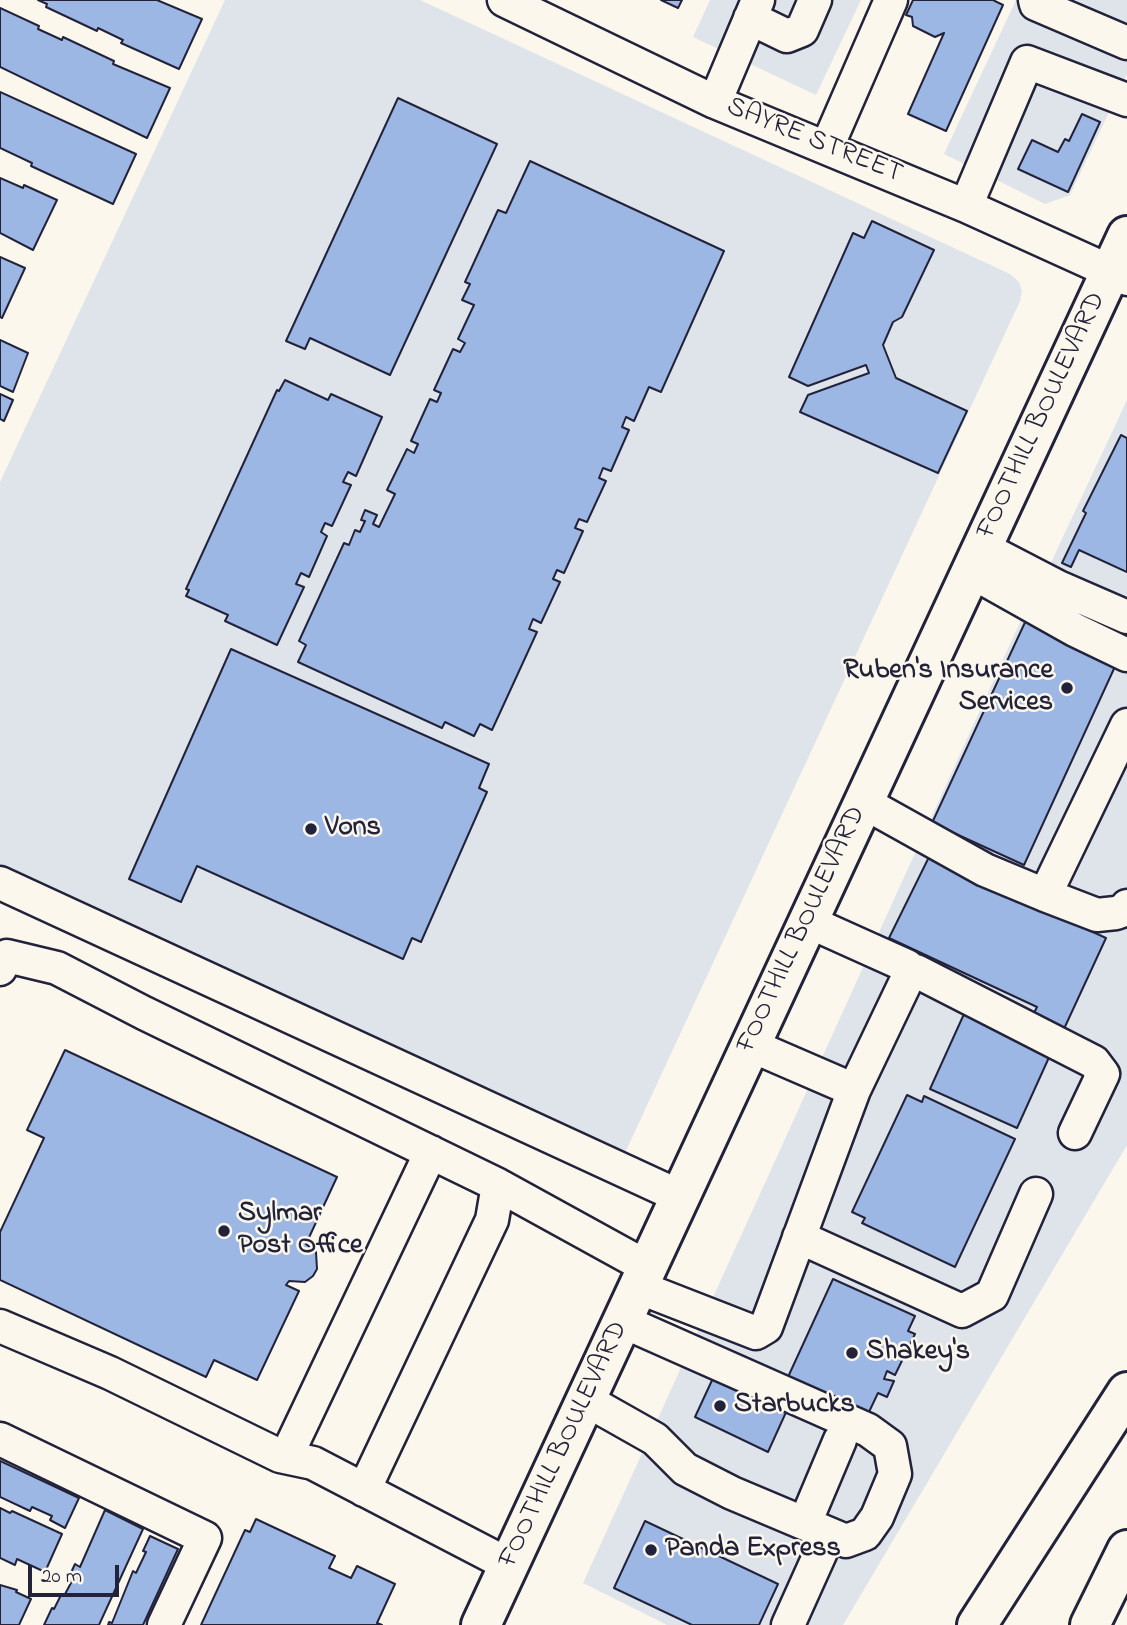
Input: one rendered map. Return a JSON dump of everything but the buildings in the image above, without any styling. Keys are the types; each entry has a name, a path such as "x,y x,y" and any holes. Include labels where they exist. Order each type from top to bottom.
{"main road":[{"name":"FOOTHILL BOULEVARD","path":"481,1625 975,559 1119,275 1127,236"},
{"path":"977,1625 1127,1392"},
{"path":"1090,1625 1127,1550"}],"street":[{"name":"SAYRE STREET","path":"503,0 715,102 966,206 1119,275"},
{"path":"715,102 754,9 787,36 802,30 815,0"},
{"path":"827,147 891,0"},
{"path":"1035,0 1036,4 1127,43"},
{"path":"966,206 1027,62 1127,100"},
{"path":"975,559 1058,587 1127,617"},
{"path":"975,559 1127,655"},
{"path":"1045,895 1127,725"},
{"path":"863,802 985,870 1045,895 1097,915 1116,913 1127,906"},
{"path":"0,883 681,1197"},
{"path":"636,1292 755,1332 766,1327 854,1090 909,973 907,966 807,921"},
{"path":"0,970 7,956 57,968 498,1185 636,1292 868,1430 890,1446 895,1474 877,1517 864,1534 846,1541 732,1493 685,1469 655,1439 586,1400"},
{"path":"909,973 916,971 1094,1062 1103,1074 1076,1133"},
{"path":"750,1045 854,1090"},
{"path":"286,1457 431,1152"},
{"path":"364,1490 492,1220 498,1185"},
{"path":"799,1237 962,1311 992,1295 1036,1194"},
{"path":"0,1326 110,1373 286,1457 313,1463 509,1565"},
{"path":"0,1439 205,1538 164,1625"},
{"path":"788,1625 817,1529 839,1440"}],"shaded area":[{"path":"225,0 420,0 1010,274 1019,282 1022,291 1020,301 624,1155 0,864 0,482"},
{"path":"710,0 861,0 816,95 693,37"},
{"path":"1016,0 1127,0 1127,74 1070,195 1045,204 944,154"},
{"path":"1127,400 1127,1145 843,1625 667,1625 583,1583 1031,598 1034,599"}],"place":[{"name":"Ruben's Insurance Services","path":"1067,688"},
{"name":"Vons","path":"311,829"},
{"name":"Sylmar Post Office","path":"224,1231"},
{"name":"Shakey's","path":"852,1353"},
{"name":"Starbucks","path":"720,1406"},
{"name":"Panda Express","path":"651,1550"}]}
